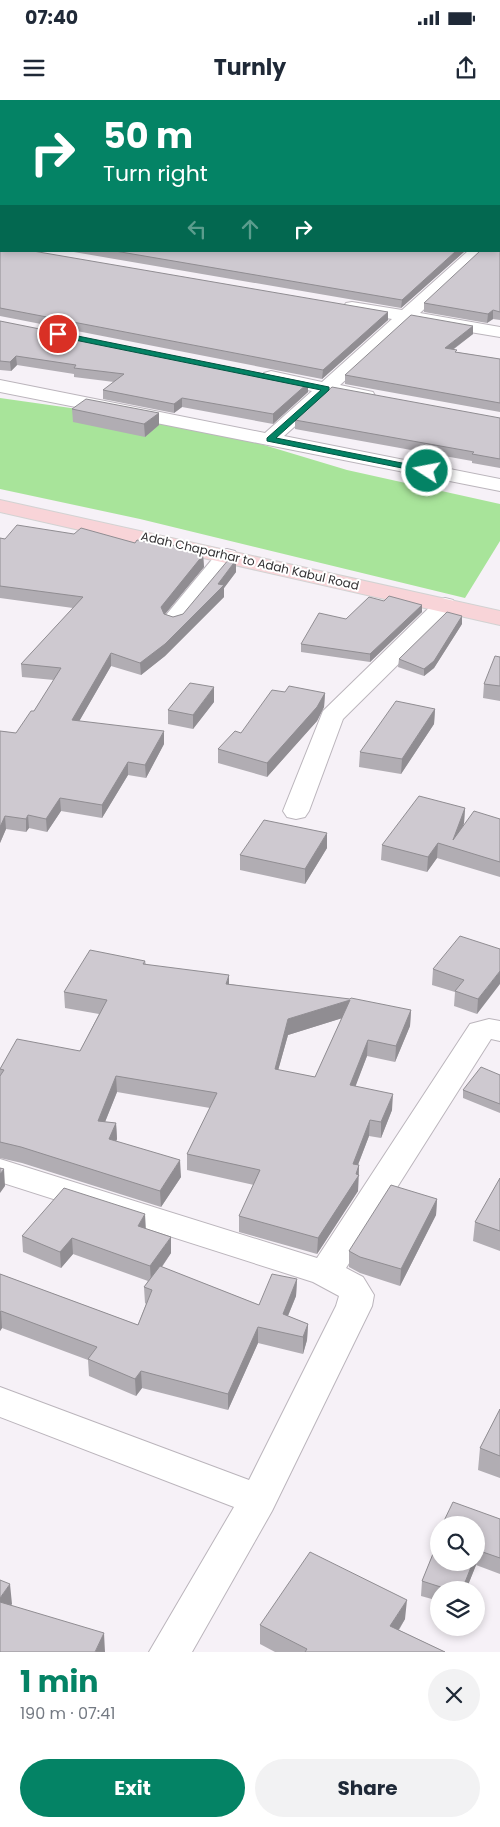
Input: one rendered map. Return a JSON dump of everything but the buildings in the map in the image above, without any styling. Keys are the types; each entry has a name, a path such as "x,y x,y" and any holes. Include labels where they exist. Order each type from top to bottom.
{"main road":[{"name":"Adah Chaparhar to Adah Kabul Road","path":"0,506 500,618"}],"street":[{"path":"270,439 481,252"},
{"path":"338,305 500,332"},
{"path":"250,373 384,399"},
{"path":"0,386 500,485"},
{"path":"174,620 227,556"},
{"path":"296,811 332,716 445,606"},
{"path":"325,1273 481,1031 489,1029 500,1031"},
{"path":"0,1170 325,1273 351,1286 357,1296 354,1306 258,1500 170,1652"},
{"path":"0,1402 258,1500"}],"green space":[{"path":"0,398 106,413 254,442 347,470 500,504 500,541 465,598 140,519 0,489"}],"route":[{"path":"58,334 326,388 270,439 427,471"}]}
